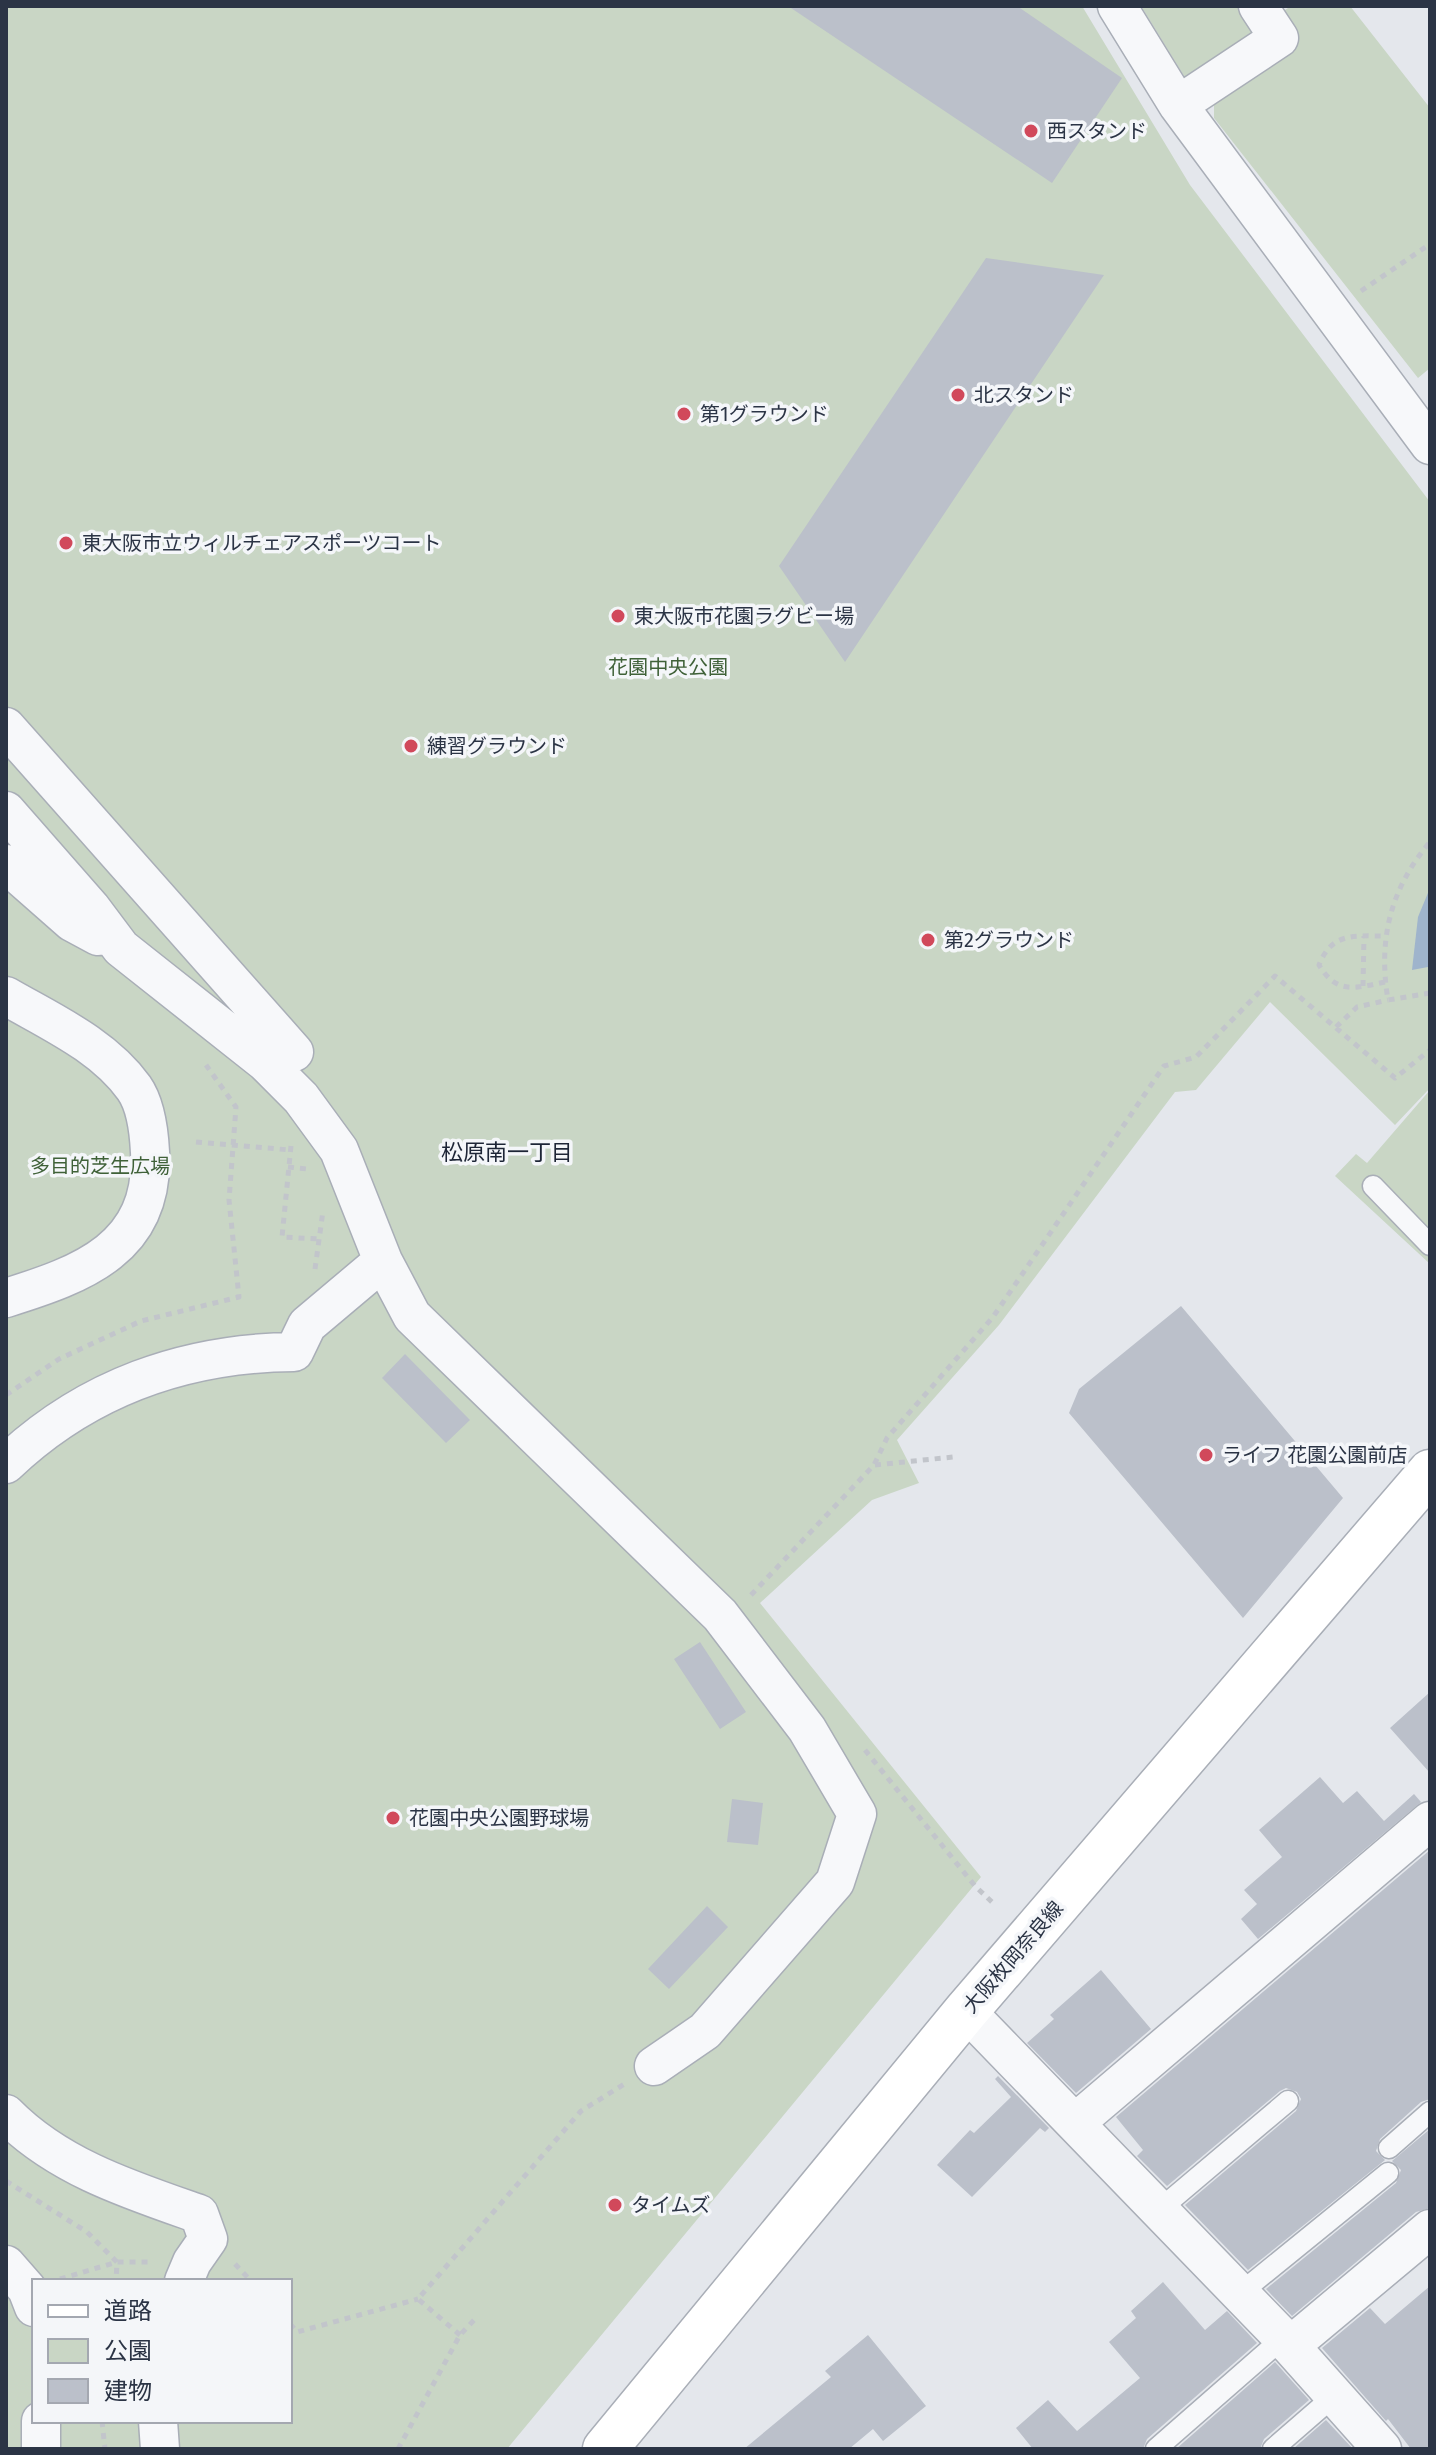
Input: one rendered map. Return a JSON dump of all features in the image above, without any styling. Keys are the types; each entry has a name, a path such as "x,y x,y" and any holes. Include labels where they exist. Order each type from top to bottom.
{"main road":[{"name":"大阪枚岡奈良線","path":"605,2449 966,2011 1430,1472"}],"street":[{"path":"1117,6 1178,105 1430,445"},
{"path":"1178,105 1279,38 1258,6"},
{"path":"6,727 294,1052"},
{"path":"6,811 91,908 121,948"},
{"path":"6,864 72,922 121,948 265,1062 301,1098 339,1150 383,1261 412,1316 720,1615 807,1729 857,1814 835,1882 705,2031 654,2066"},
{"path":"6,996 101,1053 136,1090 148,1129 150,1166 143,1207 122,1241 95,1264 50,1284 6,1298"},
{"path":"6,1464 28,1443 73,1411 128,1383 181,1364 212,1358 294,1352 307,1325 383,1261"},
{"path":"1075,2123 1430,1821"},
{"path":"966,2011 1287,2342 1382,2449"},
{"path":"6,2114 60,2156 113,2184 199,2214 208,2239 188,2271"},
{"path":"1287,2342 1430,2229"},
{"path":"6,2265 27,2289 32,2302"},
{"path":"41,2423 41,2449"},
{"path":"158,2423 160,2449"}],"lane":[{"path":"1373,1186 1430,1245"},
{"path":"1159,2210 1288,2101"},
{"path":"1389,2148 1430,2112"},
{"path":"1239,2294 1388,2173"},
{"path":"1156,2449 1287,2342"},
{"path":"1273,2449 1334,2396"}],"path":[{"path":"1331,312 1430,244"},
{"path":"1388,1000 1383,961 1396,897 1411,864 1430,842"},
{"path":"1363,986 1364,936"},
{"path":"1385,982 1343,987 1327,979 1319,965 1325,949 1345,937 1386,936"},
{"path":"745,1602 874,1465 887,1438 993,1317 1164,1066 1196,1057 1275,976 1395,1078 1430,1050"},
{"path":"1336,1027 1357,1007 1430,993"},
{"path":"301,1098 290,1150 282,1237 319,1239"},
{"path":"196,1142 290,1150"},
{"path":"307,1325 328,1155 339,1150"},
{"path":"874,1465 953,1457"},
{"path":"292,2326 297,2332 418,2299 581,2111 654,2066"},
{"path":"6,2181 87,2232 117,2262 116,2279"},
{"path":"59,2279 117,2262 188,2271"},
{"path":"418,2299 460,2335"},
{"path":"398,2449 460,2335 476,2318"},
{"path":"102,2423 105,2449"}],"green space":[{"name":"花園中央公園","path":"6,6 1082,6 1190,185 1430,502 1430,1088 1395,1125 1270,1002 1196,1090 1175,1092 999,1325 897,1440 919,1483 872,1500 760,1603 981,1877 507,2449 6,2449"},
{"path":"1141,6 1242,6 1255,26 1250,44 1197,80 1184,76"},
{"path":"1291,6 1350,6 1430,108 1430,368 1418,378 1214,118 1214,96 1279,14"},
{"path":"1430,1090 1430,1264 1335,1176 1356,1154 1367,1163"}],"water":[{"path":"1430,888 1428,967 1412,970 1418,917"}],"building":[{"name":"西スタンド","path":"788,6 1017,6 1122,78 1052,183"},
{"name":"北スタンド","path":"986,258 1104,275 845,662 779,566"},
{"name":"ライフ 花園公園前店","path":"1181,1306 1343,1498 1243,1618 1069,1413 1079,1389"},
{"path":"405,1354 470,1420 446,1443 382,1378"},
{"path":"700,1642 746,1712 720,1729 674,1659"},
{"path":"1430,1692 1430,1773 1390,1728"},
{"path":"1320,1777 1343,1803 1357,1791 1384,1821 1414,1794 1421,1802 1258,1939 1241,1919 1257,1904 1244,1890 1282,1857 1259,1830"},
{"path":"732,1799 763,1803 758,1845 727,1842"},
{"path":"1430,1850 1430,2099 1421,2102 1380,2139 1376,2151 1385,2160 1248,2270 1185,2205 1296,2111 1301,2099 1297,2092 1286,2088 1280,2091 1167,2186 1137,2156 1143,2150 1116,2117"},
{"path":"707,1906 728,1927 669,1989 648,1969"},
{"path":"1101,1970 1151,2029 1076,2093 1027,2043 1054,2019 1050,2015"},
{"path":"998,2076 1049,2128 1045,2132 1040,2128 972,2197 937,2165 970,2130 974,2133 1011,2097 995,2079"},
{"path":"1430,2129 1430,2208 1416,2212 1292,2316 1266,2289 1396,2183 1401,2170 1392,2161"},
{"path":"1163,2282 1205,2330 1227,2311 1257,2343 1147,2439 1143,2449 1033,2449 1016,2428 1048,2400 1077,2431 1140,2378 1109,2342 1136,2318 1131,2311"},
{"path":"1430,2286 1430,2449 1411,2449 1388,2419 1386,2421 1322,2348 1370,2308 1385,2324"},
{"path":"868,2335 926,2406 883,2441 873,2429 849,2449 744,2449 831,2377 825,2371"},
{"path":"1275,2362 1309,2400 1264,2439 1260,2449 1176,2449"},
{"path":"1326,2420 1353,2449 1293,2449"}],"place":[{"name":"西スタンド","path":"1031,131"},
{"name":"北スタンド","path":"958,395"},
{"name":"第1グラウンド","path":"684,414"},
{"name":"東大阪市立ウィルチェアスポーツコート","path":"66,543"},
{"name":"東大阪市花園ラグビー場","path":"618,616"},
{"name":"練習グラウンド","path":"411,746"},
{"name":"第2グラウンド","path":"928,940"},
{"name":"ライフ 花園公園前店","path":"1206,1455"},
{"name":"花園中央公園野球場","path":"393,1818"},
{"name":"タイムズ","path":"615,2205"}],"district":[{"name":"松原南一丁目","path":"507,1152"}],"park label":[{"name":"多目的芝生広場","path":"100,1166"}]}
